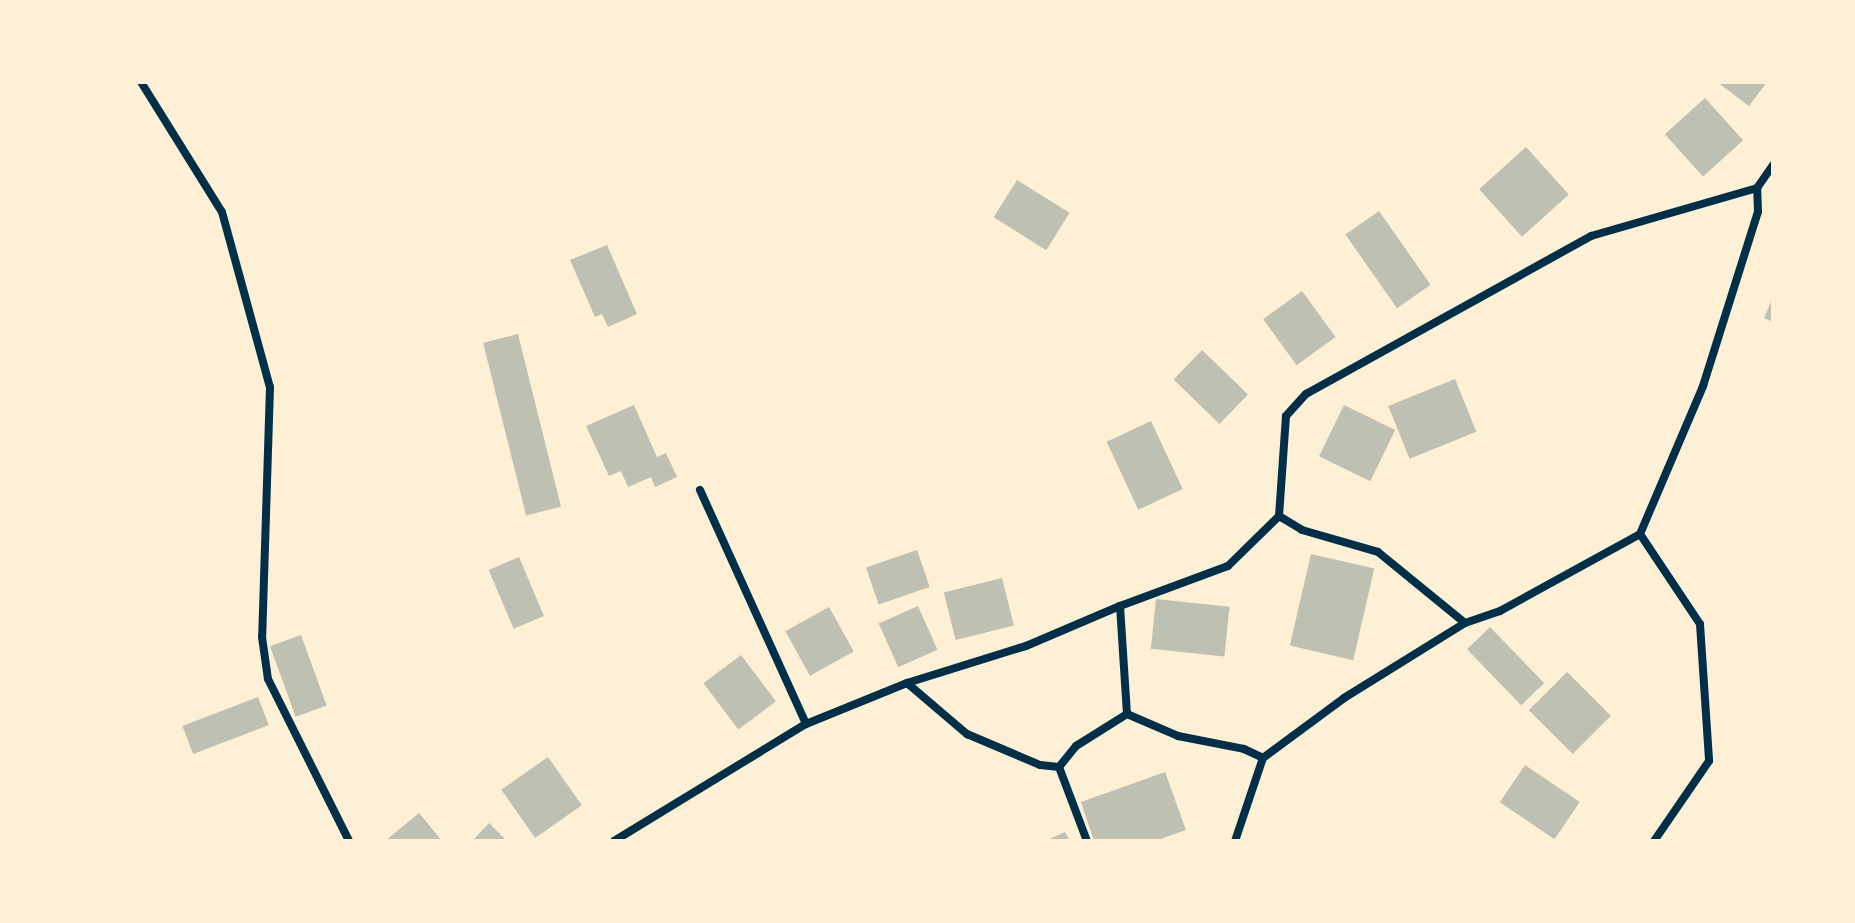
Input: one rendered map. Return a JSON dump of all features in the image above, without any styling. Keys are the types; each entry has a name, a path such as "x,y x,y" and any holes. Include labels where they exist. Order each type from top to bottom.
{"street":[{"path":"141,82 222,212 270,387 262,637 268,679 349,841"},
{"path":"1235,841 1263,758 1344,698 1465,623 1500,611 1640,534 1703,386 1758,212 1757,188 1773,165"},
{"path":"614,841 806,724 907,683 1026,646 1120,606 1228,566 1279,516 1286,416 1306,394 1591,236 1757,188"},
{"path":"700,490 806,724"},
{"path":"1279,516 1302,530 1378,552 1465,623"},
{"path":"1640,534 1700,624 1709,761 1654,841"},
{"path":"1120,606 1127,714"},
{"path":"907,683 967,734 1040,765 1059,767"},
{"path":"1127,714 1178,736 1244,749 1263,758"},
{"path":"1059,767 1076,746 1127,714"},
{"path":"1059,767 1087,841"}],"building":[{"path":"1717,82 1767,82 1749,106"},
{"path":"1705,98 1743,140 1703,176 1665,134"},
{"path":"1526,147 1569,195 1522,237 1479,189"},
{"path":"1017,180 1070,213 1046,250 994,217"},
{"path":"1379,211 1431,285 1397,308 1345,235"},
{"path":"607,245 637,314 608,327 602,314 595,317 570,260"},
{"path":"1302,291 1336,337 1297,365 1263,319"},
{"path":"1773,297 1773,322 1764,318"},
{"path":"518,334 561,507 526,515 483,343"},
{"path":"1202,350 1248,394 1220,424 1174,379"},
{"path":"1455,379 1476,432 1410,459 1388,406"},
{"path":"634,405 657,457 666,453 677,477 655,487 651,477 628,487 621,471 609,476 586,426"},
{"path":"1344,405 1395,430 1370,481 1319,456"},
{"path":"1151,421 1183,489 1138,510 1107,442"},
{"path":"917,550 930,587 879,604 866,568"},
{"path":"1311,554 1374,569 1353,660 1290,646"},
{"path":"519,557 544,616 514,629 489,570"},
{"path":"1002,578 1014,626 956,640 944,593"},
{"path":"1156,599 1230,607 1224,656 1151,649"},
{"path":"918,606 938,650 898,667 879,623"},
{"path":"829,607 854,652 810,676 785,631"},
{"path":"1490,627 1544,683 1521,705 1467,649"},
{"path":"301,635 327,705 296,717 270,646"},
{"path":"741,655 776,701 738,730 703,683"},
{"path":"1567,672 1611,716 1573,754 1529,710"},
{"path":"258,697 269,725 193,754 182,726"},
{"path":"548,757 582,805 535,838 501,790"},
{"path":"1525,765 1580,802 1555,839 1500,802"},
{"path":"1165,772 1186,830 1155,841 1094,841 1081,802"},
{"path":"419,813 442,841 385,841"},
{"path":"489,823 507,841 472,841"},
{"path":"1065,832 1070,841 1045,841"}]}
